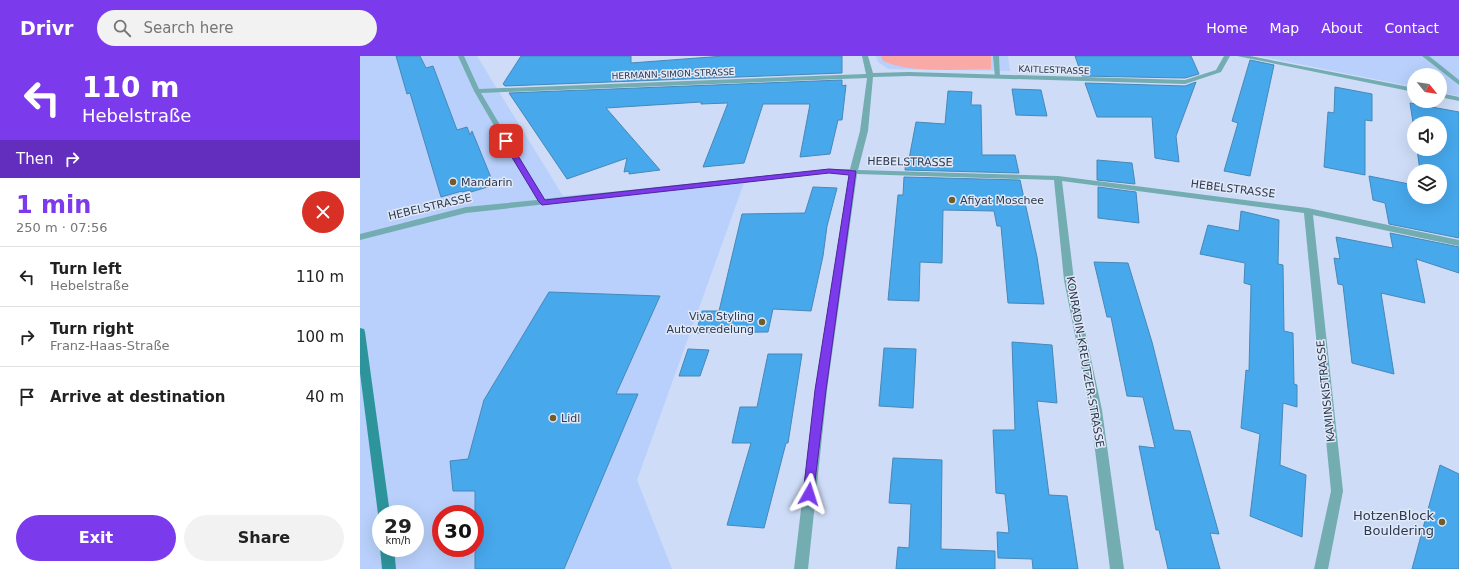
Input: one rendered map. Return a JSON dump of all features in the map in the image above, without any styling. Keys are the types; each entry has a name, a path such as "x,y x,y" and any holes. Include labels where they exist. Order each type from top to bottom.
{"main road":[{"path":"360,332 383,505"},
{"path":"388,557 389,569"}],"street":[{"path":"461,56 477,91 542,202"},
{"path":"801,569 820,390 853,173 864,131 870,75 865,56"},
{"path":"996,56 998,77"},
{"name":"KAITLESTRASSE","path":"870,75 909,74 1185,82 1219,71 1227,56"},
{"path":"1240,56 1407,89"},
{"path":"1425,56 1459,83"},
{"name":"HERMANN-SIMON-STRASSE","path":"477,91 870,75"},
{"path":"1447,96 1459,99"},
{"name":"HEBELSTRASSE","path":"360,237 466,210 829,171 853,173 1058,178 1308,211 1459,243"},
{"name":"KONRADIN-KREUTZER-STRASSE","path":"1058,178 1069,280 1096,410 1117,569"},
{"name":"KAMINSKISTRASSE","path":"1308,211 1337,491 1321,569"}],"shaded area":[{"path":"360,56 477,56 563,196 699,184 744,183 637,480 672,569 360,569"},
{"path":"876,56 1008,56 1010,71 888,69 878,62"},
{"path":"881,56 991,56 991,69 936,70 908,68 883,61"},
{"path":"1259,56 1459,56 1459,96 1447,93 1447,68 1407,68 1407,86"}],"building":[{"path":"396,56 420,56 426,68 433,66 457,130 467,127 470,135 472,131 494,185 471,192 470,190 462,191 441,197 410,93 407,94"},
{"path":"521,56 631,56 631,63 724,56 842,56 842,73 505,86 503,84"},
{"path":"1075,56 1191,56 1199,74 1185,78 1082,76"},
{"path":"1250,60 1274,65 1250,176 1224,171 1238,123 1232,121"},
{"path":"842,80 842,86 846,85 842,120 838,120 830,154 800,157 810,104 763,104 744,163 703,167 728,103 701,104 701,102 606,108 660,170 629,174 629,171 624,172 627,158 567,179 509,93"},
{"path":"1196,82 1176,136 1179,162 1155,158 1152,117 1097,117 1085,83 1185,86"},
{"path":"1335,87 1372,94 1372,121 1365,120 1365,175 1324,167 1328,112 1334,113"},
{"path":"1012,89 1041,90 1047,116 1016,115"},
{"path":"948,91 972,92 971,105 981,105 982,155 1015,155 1019,173 905,170 906,159 909,159 916,122 945,124"},
{"path":"1411,108 1437,108 1459,112 1459,238 1389,224 1385,203 1373,200 1369,176 1407,184 1407,204 1447,204 1447,164 1419,164 1418,156 1447,156 1447,116 1412,116"},
{"path":"1097,160 1132,163 1135,184 1097,180"},
{"path":"904,177 1020,180 1037,257 1044,304 1008,303 1001,226 997,226 994,211 943,210 942,263 920,262 919,301 888,300 898,195 903,195"},
{"path":"813,187 837,188 827,226 823,256 811,311 773,309 768,332 696,333 702,311 719,311 742,214 805,213"},
{"path":"1098,187 1136,192 1139,223 1098,218"},
{"path":"1241,211 1279,220 1278,264 1283,265 1284,331 1293,333 1294,384 1297,385 1297,407 1283,403 1280,465 1306,475 1302,537 1250,516 1260,434 1241,428 1246,370 1249,371 1251,285 1244,283 1245,263 1200,254 1208,225 1239,231"},
{"path":"1390,233 1459,247 1459,273 1416,259 1425,303 1381,293 1394,374 1352,363 1343,285 1338,284 1334,258 1340,259 1336,237 1393,248"},
{"path":"1094,262 1128,263 1152,342 1174,430 1190,431 1219,534 1210,533 1220,569 1168,569 1159,530 1156,530 1139,446 1155,448 1143,397 1127,396 1111,317 1107,317"},
{"name":"Lidl","path":"549,292 660,296 616,394 638,394 564,569 475,569 475,557 484,557 484,505 475,505 475,491 453,491 450,461 468,459 484,400"},
{"path":"1012,342 1052,345 1057,403 1037,401 1049,495 1067,496 1078,569 1033,569 1032,559 998,558 997,532 1009,533 1005,494 996,493 993,430 1015,430"},
{"path":"884,348 916,349 913,408 879,406"},
{"path":"688,349 709,350 700,376 679,376"},
{"path":"768,354 802,354 788,443 786,443 764,528 727,525 751,443 732,443 740,407 757,407"},
{"path":"893,458 942,460 941,549 995,551 995,569 896,569 898,547 909,548 911,504 889,503"},
{"name":"HotzenBlock Bouldering","path":"1440,465 1459,474 1459,569 1412,569"}],"place":[{"name":"Mandarin","path":"453,182"},
{"name":"Afiyat Moschee","path":"952,200"},
{"name":"Viva Styling Autoveredelung","path":"762,322"},
{"name":"Lidl","path":"553,418"},
{"name":"HotzenBlock Bouldering","path":"1442,522"}],"route":[{"path":"506,141 542,202 829,171 853,173 820,390 809,494"}]}
